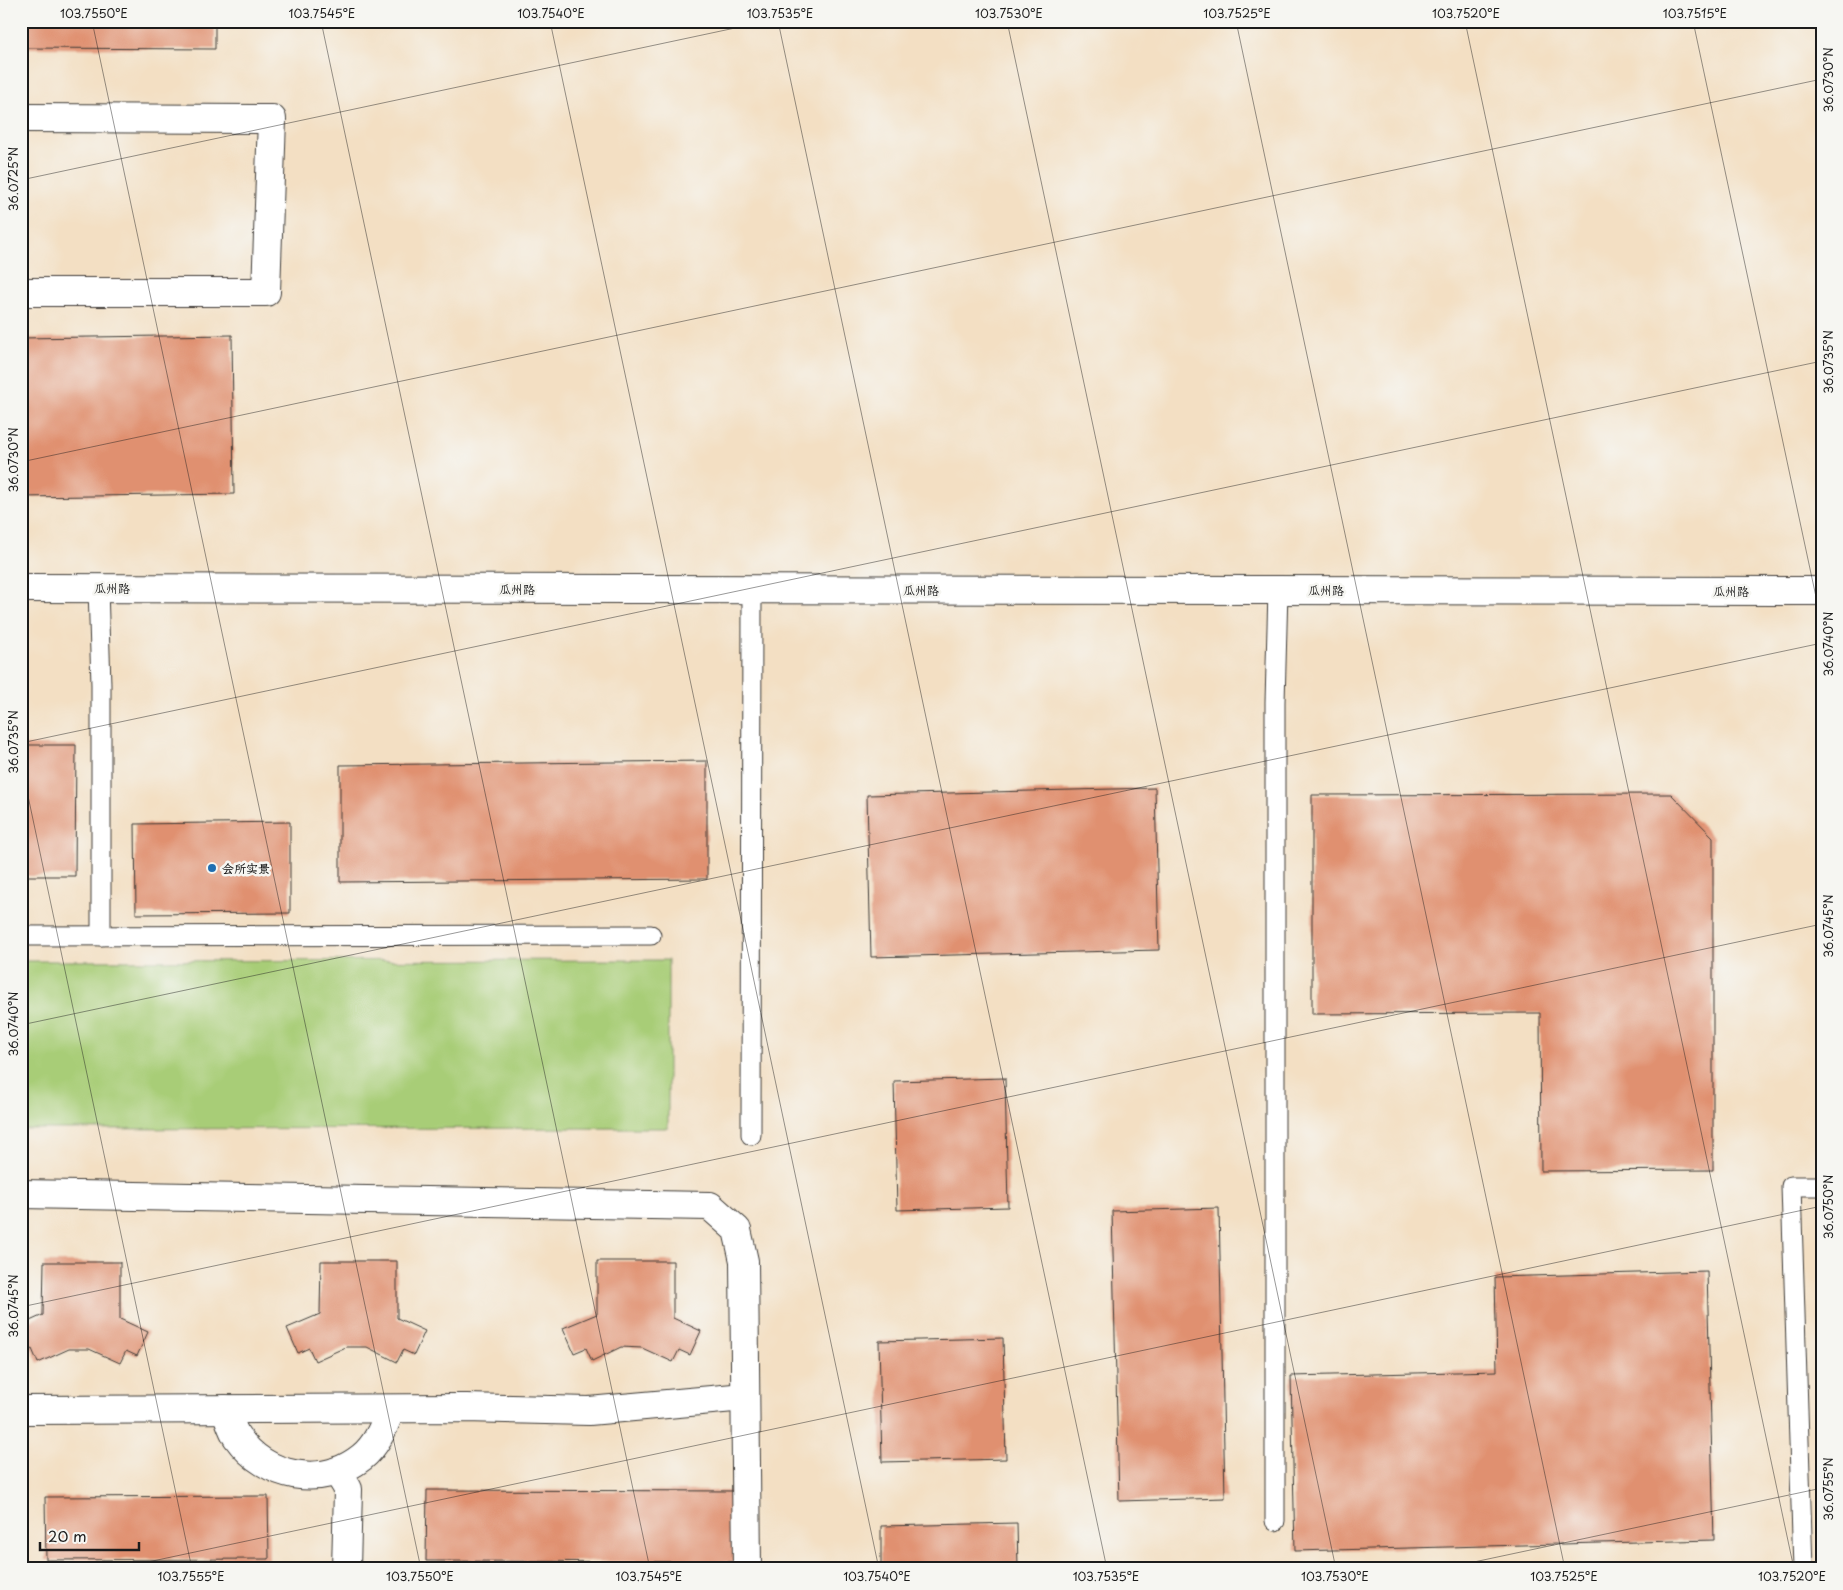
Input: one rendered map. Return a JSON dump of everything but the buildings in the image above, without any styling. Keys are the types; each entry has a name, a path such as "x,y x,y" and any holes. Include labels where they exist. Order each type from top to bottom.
{"street":[{"path":"21,118 272,119 266,292 21,292"},
{"name":"瓜州路","path":"21,588 1822,591"},
{"path":"21,1194 710,1206 737,1230 744,1260 747,1569"},
{"path":"21,1410 466,1408 589,1410 745,1397"},
{"path":"225,1409 236,1436 255,1457 280,1472 308,1476 337,1472 362,1457 381,1435 391,1409"},
{"path":"337,1472 348,1489 346,1569"}],"lane":[{"path":"98,588 101,685 101,936"},
{"path":"751,1136 752,590"},
{"path":"1275,1521 1275,702 1278,590"},
{"path":"21,936 651,935"},
{"path":"1803,1569 1791,1186 1822,1186"}],"green space":[{"path":"668,960 668,1128 21,1129 21,961"}],"place":[{"name":"会所实景","path":"212,868"}]}
